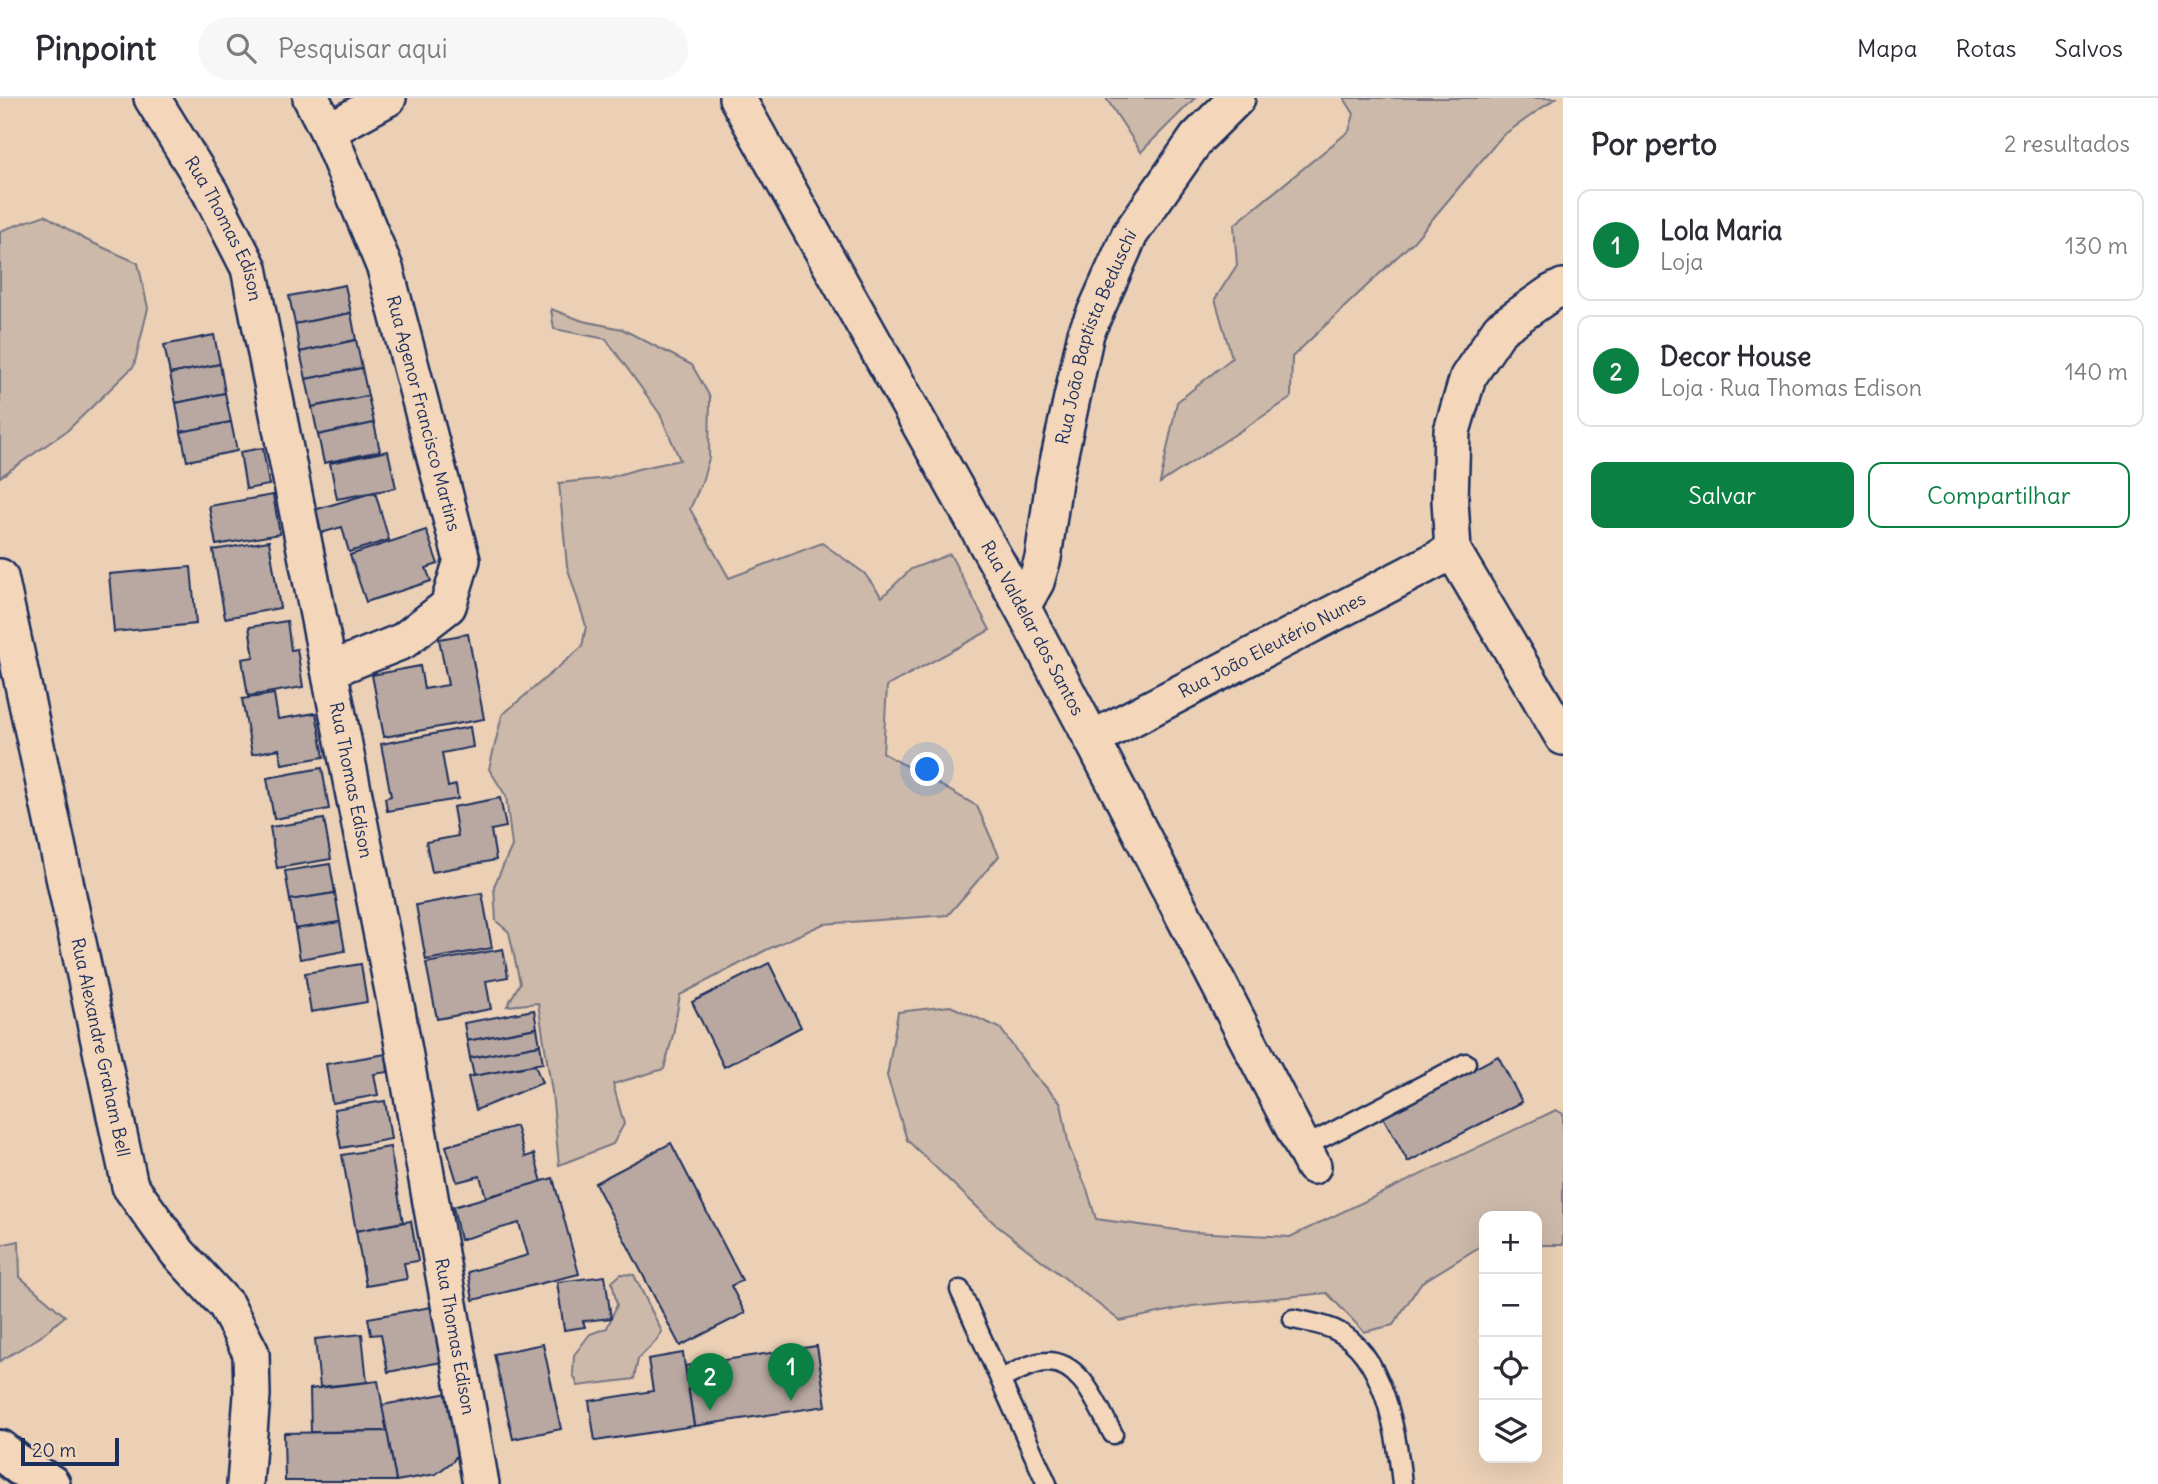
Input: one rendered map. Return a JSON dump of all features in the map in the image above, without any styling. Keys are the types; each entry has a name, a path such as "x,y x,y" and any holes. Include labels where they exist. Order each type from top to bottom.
{"main road":[{"path":"0,1450 50,1484"}],"street":[{"name":"Rua Thomas Edison","path":"152,98 210,192 249,268 397,1011 481,1484"},
{"name":"Rua Agenor Francisco Martins","path":"311,98 328,131 385,268 462,560 448,606 403,641 330,670"},
{"path":"328,131 388,98"},
{"name":"Rua Valdelar dos Santos","path":"737,98 1022,607 1309,1156"},
{"name":"Rua João Baptista Beduschi","path":"1022,607 1036,582 1043,558 1054,481 1086,333 1130,234 1196,138 1237,98"},
{"path":"1563,287 1500,330 1468,377 1452,430 1450,500 1453,551 1563,737"},
{"name":"Rua João Eleutério Nunes","path":"1093,739 1453,551"},
{"name":"Rua Alexandre Graham Bell","path":"0,577 130,1186 178,1253 226,1305 251,1353 245,1484"}],"lane":[{"path":"1309,1156 1465,1063"},
{"path":"960,1290 1047,1484"},
{"path":"1293,1319 1337,1330 1364,1356 1376,1375 1388,1407 1397,1438 1402,1484"},
{"path":"1001,1379 1029,1366 1046,1362 1065,1365 1090,1392 1113,1434"}],"shaded area":[{"path":"1106,98 1195,98 1141,152"},
{"path":"1344,98 1556,98 1502,136 1414,241 1292,357 1291,398 1160,483 1177,402 1232,358 1215,299 1237,265 1234,225 1349,131 1354,114"},
{"path":"45,215 84,239 138,263 148,308 134,366 68,430 0,477 0,231"},
{"path":"551,309 583,321 622,329 692,365 710,397 709,458 690,509 729,578 822,543 864,573 882,597 911,569 950,554 990,630 887,686 883,753 977,806 999,856 948,915 823,924 680,995 664,1069 613,1084 624,1124 613,1144 559,1165 552,1092 538,1003 507,1006 520,983 509,932 496,921 494,886 512,846 506,796 489,769 502,715 582,647 586,626 567,566 559,483 608,478 680,460 660,414 606,339 554,329"},
{"path":"950,1006 1000,1028 1030,1070 1061,1103 1069,1147 1087,1189 1096,1219 1192,1232 1290,1237 1556,1110 1563,1114 1563,1245 1542,1245 1542,1211 1479,1211 1479,1247 1421,1283 1393,1325 1364,1332 1327,1293 1192,1306 1120,1321 996,1225 907,1140 887,1076 898,1012"},
{"path":"19,1241 20,1277 65,1316 40,1337 0,1361 0,1245"},
{"path":"621,1274 634,1275 662,1332 638,1359 634,1379 578,1386 573,1374 574,1355 590,1334 607,1328 617,1305 612,1282"}],"building":[{"path":"345,285 351,313 295,324 289,296"},
{"path":"351,313 356,340 300,352 295,324"},
{"path":"214,335 220,364 170,374 164,345"},
{"path":"356,340 362,368 306,379 300,352"},
{"path":"220,364 225,393 176,403 170,374"},
{"path":"362,368 368,396 312,407 306,379"},
{"path":"225,393 231,422 181,432 176,403"},
{"path":"368,396 374,423 318,435 312,407"},
{"path":"231,422 237,451 187,461 181,432"},
{"path":"374,423 380,451 324,463 318,435"},
{"path":"263,448 269,485 246,489 240,452"},
{"path":"388,451 396,488 337,499 330,463"},
{"path":"375,492 389,540 349,552 342,527 321,533 314,510"},
{"path":"273,495 280,534 216,545 209,506"},
{"path":"426,530 438,564 426,568 431,581 366,602 350,555"},
{"path":"269,541 280,608 225,618 213,550"},
{"path":"191,567 196,624 114,632 109,574"},
{"path":"287,621 291,650 297,649 303,687 248,696 242,659 254,657 249,627"},
{"path":"468,634 484,719 384,737 372,675 420,666 424,689 448,685 439,639"},
{"path":"274,694 278,719 316,713 324,757 282,764 279,749 252,754 242,699"},
{"path":"470,727 473,747 442,753 448,787 456,785 458,799 387,811 385,798 391,796 381,744"},
{"path":"322,768 329,809 274,819 267,778"},
{"path":"500,798 506,827 491,830 496,860 432,872 426,842 458,836 453,807"},
{"path":"324,819 331,859 277,868 270,827"},
{"path":"330,864 335,893 290,900 285,871"},
{"path":"335,893 340,922 295,929 290,900"},
{"path":"482,893 492,948 426,960 416,905"},
{"path":"340,922 345,951 300,959 295,929"},
{"path":"503,949 508,977 486,981 491,1009 437,1019 426,963"},
{"path":"769,963 801,1027 724,1067 692,1002"},
{"path":"361,964 367,1002 311,1012 305,973"},
{"path":"534,1010 537,1028 467,1041 464,1023"},
{"path":"537,1028 540,1045 470,1058 467,1041"},
{"path":"540,1045 543,1063 474,1076 470,1058"},
{"path":"386,1054 388,1072 374,1074 378,1095 332,1103 326,1064"},
{"path":"1498,1056 1522,1102 1408,1162 1383,1117"},
{"path":"535,1065 542,1083 476,1110 468,1077"},
{"path":"385,1101 391,1139 341,1148 334,1109"},
{"path":"516,1126 525,1157 534,1154 542,1182 486,1197 480,1176 457,1182 446,1146"},
{"path":"671,1143 742,1280 731,1286 745,1313 680,1346 595,1183"},
{"path":"390,1147 403,1222 356,1231 342,1155"},
{"path":"553,1178 579,1274 473,1300 468,1272 528,1255 519,1223 460,1240 453,1207"},
{"path":"411,1221 418,1261 404,1263 407,1279 366,1286 356,1231"},
{"path":"605,1276 611,1318 583,1321 585,1327 564,1330 557,1282"},
{"path":"437,1306 447,1361 388,1372 381,1334 371,1335 368,1318"},
{"path":"362,1334 367,1382 320,1387 315,1339"},
{"path":"543,1344 561,1429 513,1439 494,1354"},
{"path":"817,1346 826,1406 694,1426 685,1366"},
{"path":"683,1353 694,1426 595,1441 589,1401 653,1391 648,1359"},
{"path":"378,1381 387,1431 311,1432 310,1389"},
{"path":"454,1392 464,1444 453,1461 436,1474 396,1481 382,1405"},
{"path":"387,1431 396,1481 285,1481 284,1433"}],"place":[{"name":"Lola Maria","path":"791,1401"},
{"name":"Decor House","path":"710,1411"}]}
